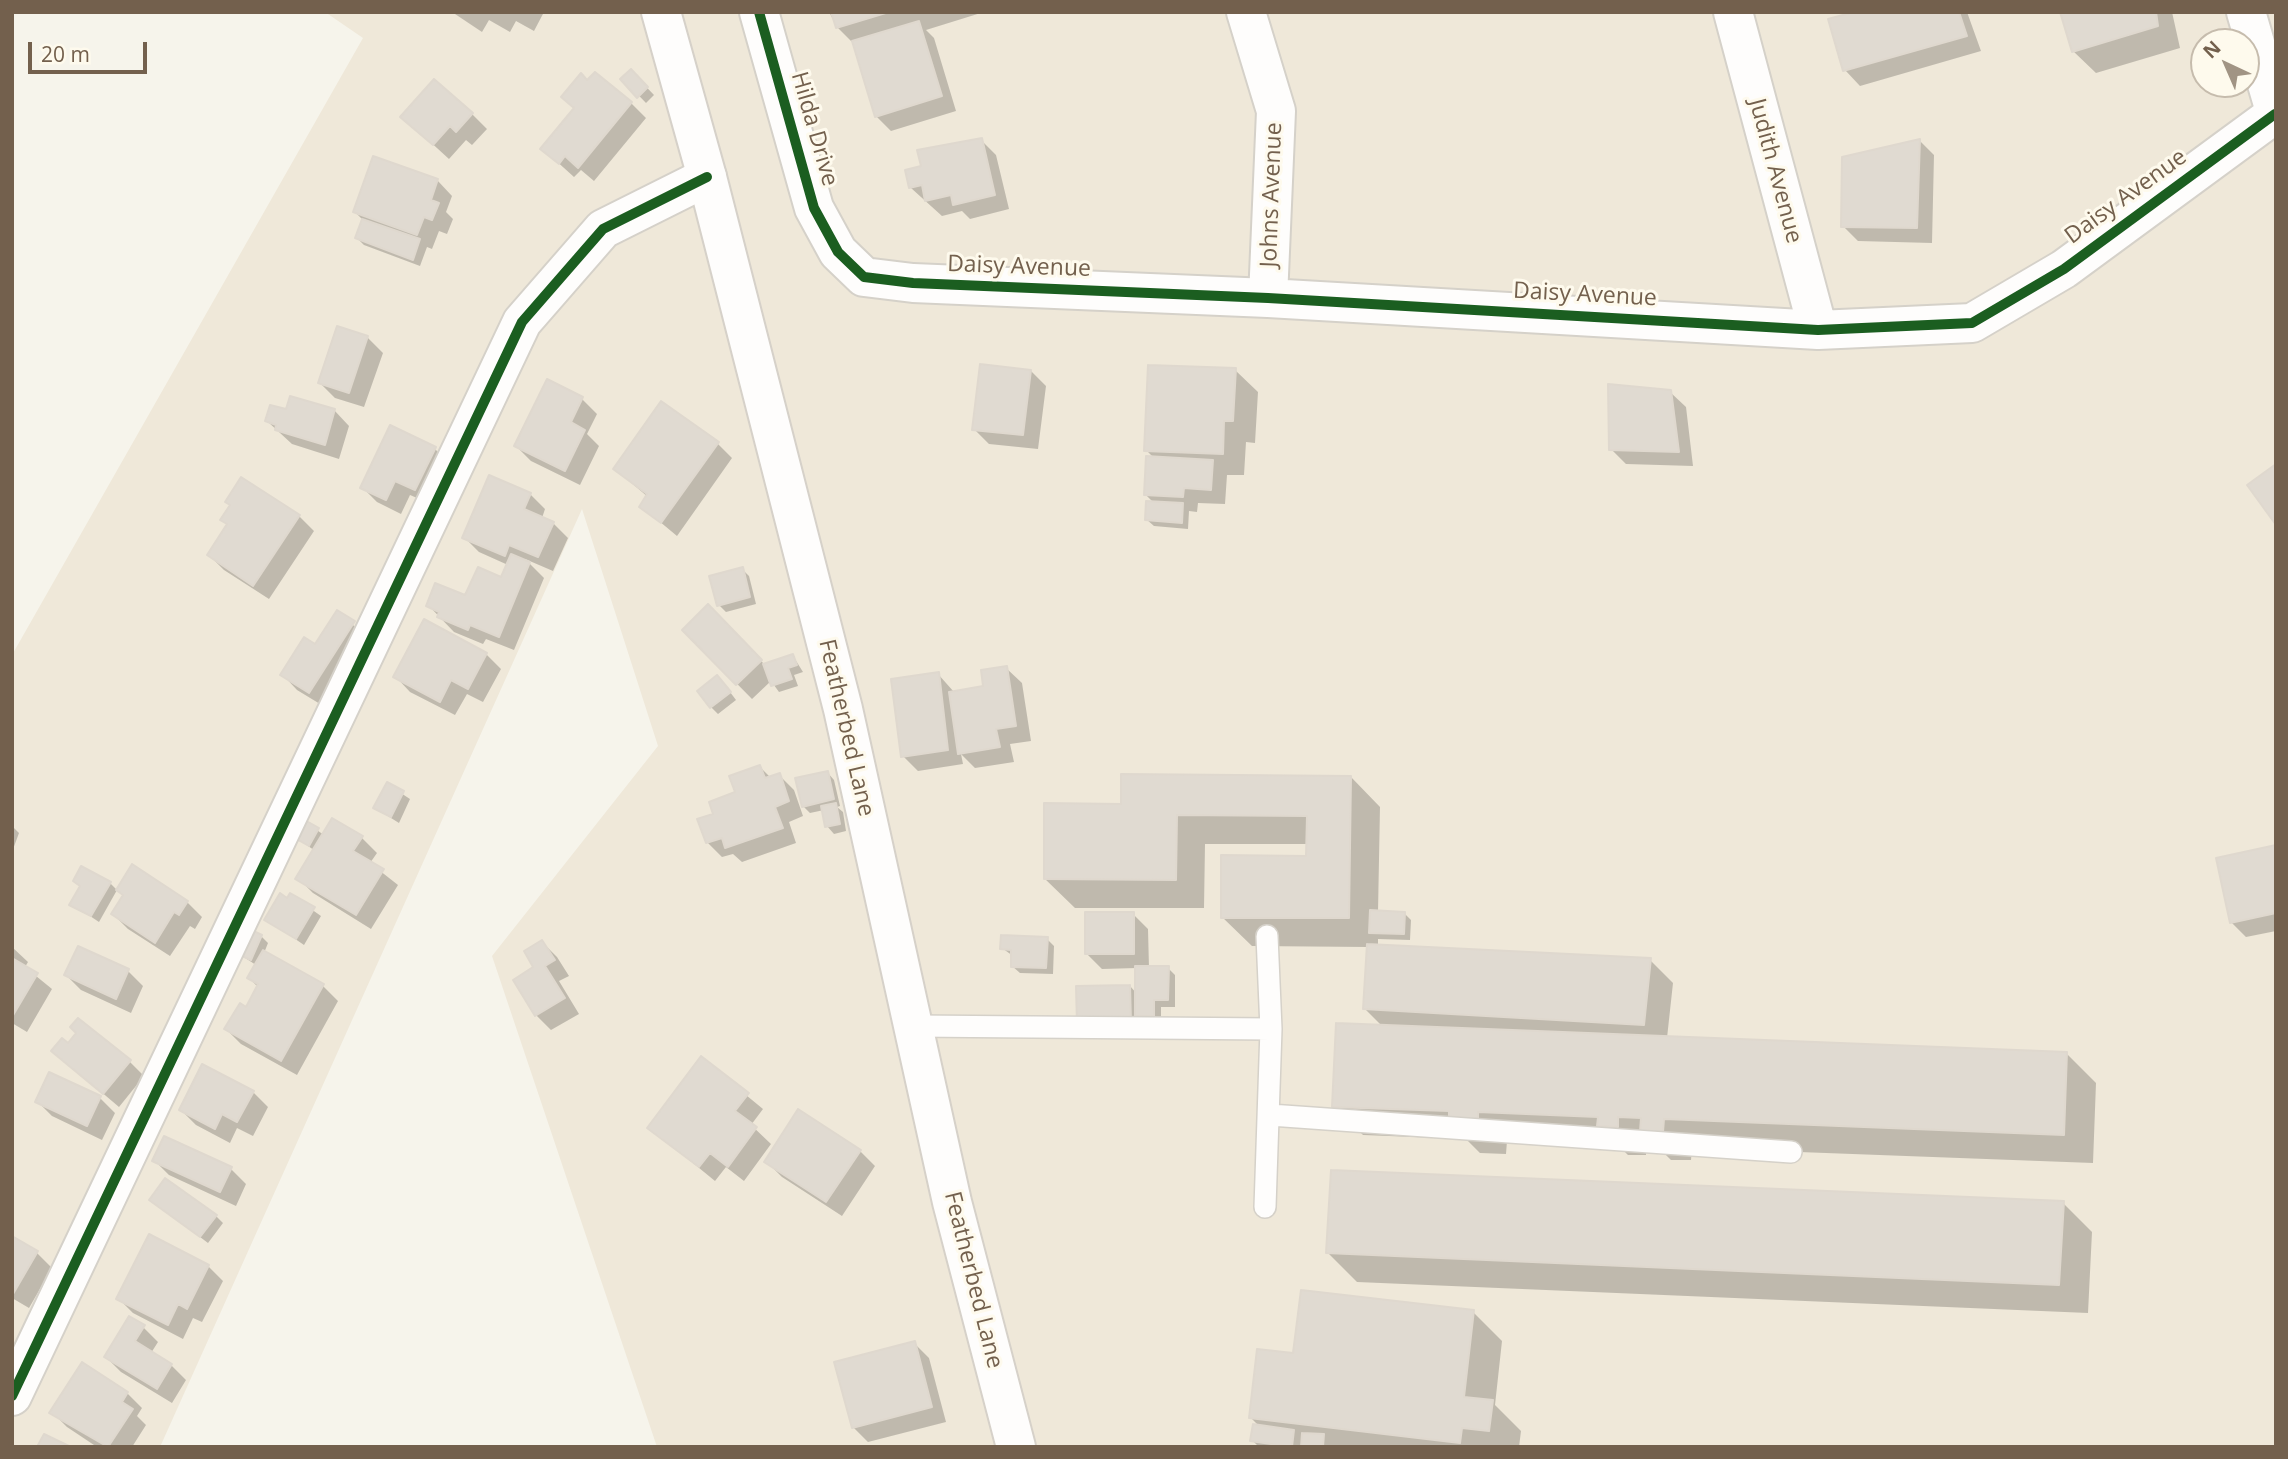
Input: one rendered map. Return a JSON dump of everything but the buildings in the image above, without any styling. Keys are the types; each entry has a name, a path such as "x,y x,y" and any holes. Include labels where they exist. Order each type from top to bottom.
{"street":[{"name":"Featherbed Lane","path":"661,12 707,177 843,709 952,1202 1016,1447"},
{"name":"Hilda Drive","path":"759,12 814,208 838,253"},
{"name":"Johns Avenue","path":"1246,12 1276,111 1268,298"},
{"name":"Judith Avenue","path":"1733,12 1818,330"},
{"path":"2246,12 2275,114"},
{"name":"Daisy Avenue","path":"838,253 864,277 913,283 1268,298 1818,330 1972,323 2064,269 2275,114"},
{"path":"12,1396 522,321 603,229 707,177"}],"lane":[{"path":"1265,1206 1270,1115 1267,936"},
{"path":"913,1026 1270,1030"},
{"path":"1270,1115 1791,1152"}],"shaded area":[{"path":"325,12 2276,12 2276,1447 657,1447 492,956 658,746 582,509 160,1447 12,1447 12,655 363,38"}],"cycle path":[{"path":"759,12 814,208 838,252 864,277 913,283 1268,298 1818,330 1972,323 2064,269 2275,114"},
{"path":"12,1396 522,322 603,229 707,177"}]}
